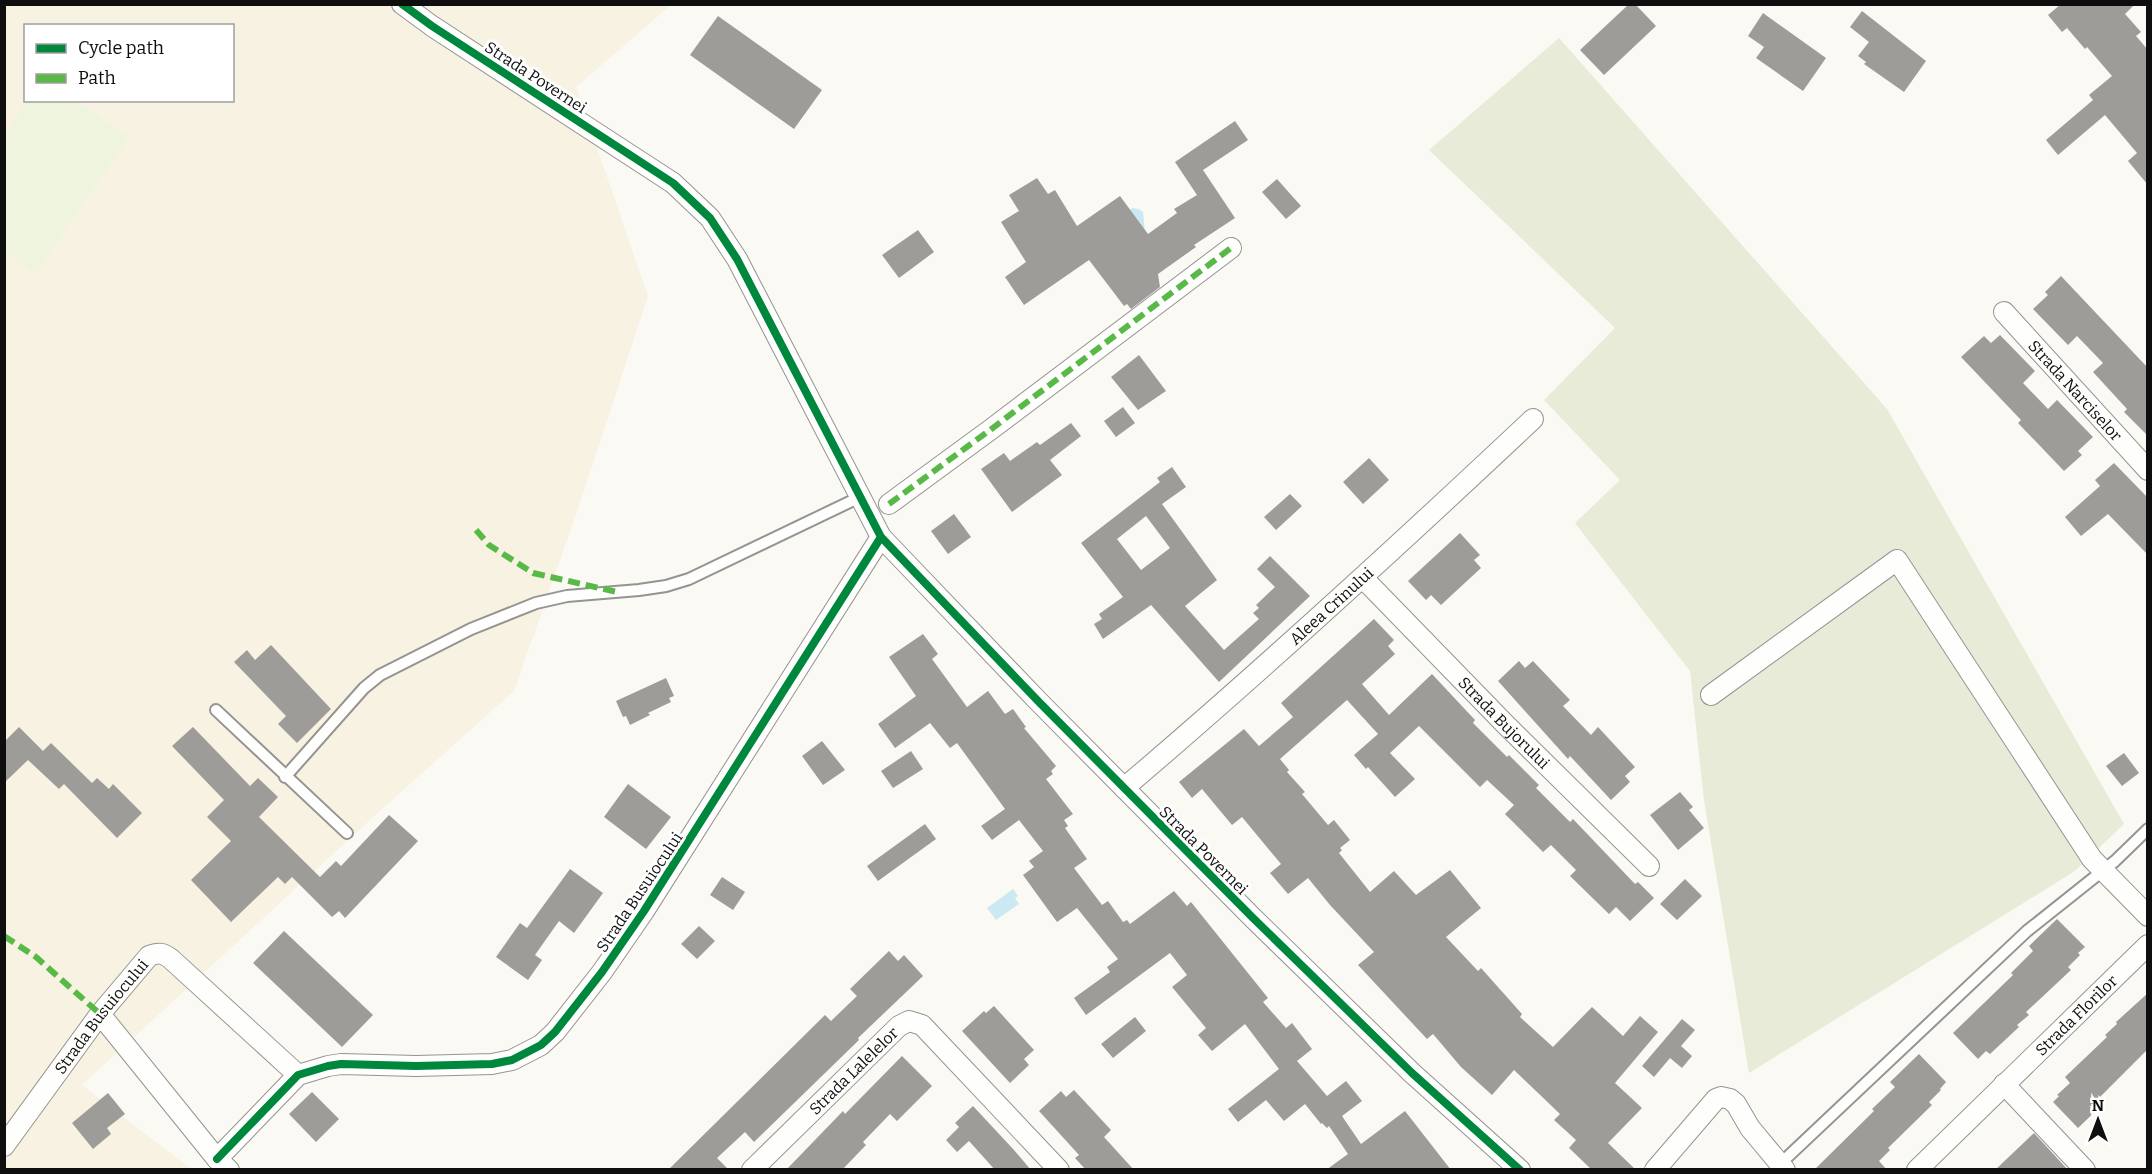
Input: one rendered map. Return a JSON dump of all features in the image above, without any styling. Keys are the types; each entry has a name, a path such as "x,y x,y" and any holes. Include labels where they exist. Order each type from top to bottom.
{"street":[{"name":"Strada Povernei","path":"402,4 656,172 701,207 724,236 881,537 1124,788 1340,1004 1420,1081 1520,1170"},
{"path":"889,504 1231,248"},
{"name":"Strada Narciselor","path":"2004,312 2148,470"},
{"name":"Aleea Crinului","path":"1124,788 1231,697 1363,578 1533,419"},
{"name":"Strada Busuiocului","path":"4,1146 100,1014 149,956 157,953 165,954 298,1075 341,1064 416,1066 492,1064 512,1060 541,1045 555,1032 602,972 644,911 881,537"},
{"path":"1711,695 1897,560 2092,859 2148,916"},
{"name":"Strada Bujorului","path":"1363,578 1505,724 1649,866"},
{"name":"Strada Florilor","path":"1917,1170 2148,945"},
{"path":"100,1014 223,1164 298,1075"},
{"name":"Strada Lalelelor","path":"752,1170 899,1026 909,1021 922,1025 1059,1170"},
{"path":"2004,1084 2085,1170"},
{"path":"1655,1170 1711,1105 1721,1097 1730,1099 1736,1104 1750,1128 1783,1167"}],"lane":[{"path":"285,777 364,688 380,675 462,634 536,603 567,596 648,588 689,579 860,497"},
{"path":"871,517 889,504"},
{"path":"216,710 347,833"},
{"path":"1783,1167 2027,931 2102,871 2148,829"}],"shaded area":[{"path":"5,5 671,5 576,87 648,296 579,506 514,691 82,1085 191,1169 5,1170"}],"green space":[{"path":"1559,38 1887,409 2124,824 2075,871 1749,1073 1704,800 1690,671 1575,523 1620,480 1544,400 1615,328 1429,150"},
{"path":"27,102 78,102 129,136 36,274 5,252 5,135"}],"water":[{"path":"1133,208 1143,212 1145,233 1129,210"},
{"path":"1013,889 1018,896 1015,898 1019,904 996,920 987,908"}],"building":[{"path":"1629,4 1635,4 1656,26 1604,75 1580,50"},
{"path":"2061,4 2135,4 2125,14 2141,32 2136,36 2148,50 2148,185 2128,161 2137,153 2105,115 2058,155 2046,140 2093,100 2089,95 2112,76 2087,47 2085,49 2067,28 2062,32 2048,15"},
{"path":"1862,11 1926,61 1904,92 1864,64 1866,62 1858,56 1869,42 1850,27"},
{"path":"1763,13 1826,58 1803,91 1756,58 1764,47 1748,36"},
{"path":"718,16 822,90 794,129 690,55"},
{"path":"1235,121 1248,140 1203,170 1235,218 1194,245 1196,247 1158,274 1160,287 1131,309 1127,304 1124,306 1089,260 1024,305 1005,277 1026,262 1001,222 1019,211 1009,195 1037,178 1048,194 1055,190 1077,226 1120,196 1148,234 1177,213 1174,209 1197,195 1175,162"},
{"path":"1277,179 1301,206 1286,219 1262,192"},
{"path":"918,230 934,252 899,278 882,255"},
{"path":"2061,276 2148,368 2148,436 2124,412 2127,409 2093,372 2103,363 2077,336 2068,345 2033,309 2048,295 2045,292"},
{"path":"2000,335 2035,371 2023,383 2048,409 2057,400 2093,437 2078,451 2082,455 2064,471 2018,423 2021,420 1961,357 1984,336 1991,343"},
{"path":"1139,355 1166,391 1138,410 1111,377"},
{"path":"1123,407 1135,423 1116,437 1104,421"},
{"path":"1071,423 1081,436 1050,460 1062,475 1012,512 981,469 1004,453 1010,461 1037,442 1040,445"},
{"path":"1369,458 1389,480 1363,504 1343,482"},
{"path":"2114,463 2148,498 2148,555 2108,514 2081,536 2065,517 2100,486 2095,480"},
{"path":"1172,467 1186,487 1162,504 1217,580 1185,606 1224,650 1259,619 1253,613 1259,608 1256,605 1275,587 1257,569 1270,556 1310,596 1219,682 1151,605 1103,639 1094,624 1102,619 1099,614 1123,597 1081,543 1160,482 1157,478","holes":["1146,516 1170,548 1141,570 1117,539"]},
{"path":"1290,494 1302,506 1276,530 1264,517"},
{"path":"954,514 971,537 948,554 931,531"},
{"path":"1460,533 1480,555 1474,560 1481,568 1441,605 1431,595 1426,600 1408,581"},
{"path":"1374,619 1394,640 1388,646 1395,654 1362,684 1389,715 1432,674 1475,720 1473,723 1539,785 1536,788 1570,822 1573,819 1635,884 1638,882 1654,898 1630,921 1616,907 1609,914 1570,876 1576,870 1551,845 1543,852 1505,814 1514,805 1487,780 1480,787 1419,726 1390,753 1415,779 1395,797 1354,755 1378,734 1347,700 1280,759 1289,770 1287,772 1305,792 1302,794 1328,825 1334,820 1350,840 1340,848 1342,850 1339,853 1370,892 1394,871 1416,895 1450,870 1481,908 1446,937 1478,971 1481,968 1522,1014 1520,1017 1553,1047 1592,1007 1623,1036 1640,1016 1658,1032 1615,1083 1642,1108 1608,1143 1636,1170 1592,1170 1569,1148 1576,1140 1554,1120 1560,1114 1514,1070 1492,1095 1461,1067 1433,1034 1427,1039 1358,965 1374,952 1308,878 1288,894 1270,873 1281,864 1242,817 1232,825 1202,789 1192,798 1179,782 1244,729 1259,746 1293,717 1281,703"},
{"path":"923,634 938,654 932,659 967,707 988,691 1005,714 1013,709 1026,727 1024,728 1056,766 1051,771 1053,774 1046,779 1073,814 1064,820 1068,826 1065,828 1087,859 1074,868 1102,905 1108,901 1123,922 1127,920 1130,924 1174,891 1187,906 1191,902 1268,998 1263,1002 1286,1028 1292,1023 1312,1049 1297,1061 1327,1096 1346,1081 1362,1101 1342,1116 1361,1144 1405,1111 1451,1170 1326,1170 1348,1154 1329,1126 1327,1128 1321,1124 1305,1104 1284,1121 1266,1100 1238,1122 1228,1109 1279,1069 1245,1024 1212,1051 1198,1035 1206,1028 1172,987 1187,975 1170,953 1086,1015 1074,998 1110,972 1107,967 1118,959 1077,908 1057,922 1023,875 1034,867 1029,861 1043,851 1019,820 992,840 981,826 1005,809 957,743 950,748 930,723 895,748 878,724 916,696 889,657"},
{"path":"271,645 331,709 297,743 278,724 286,716 234,662 247,650 255,660"},
{"path":"1519,661 1525,668 1533,661 1570,700 1563,706 1591,735 1598,727 1635,767 1625,776 1630,782 1611,800 1570,756 1568,759 1498,681"},
{"path":"666,678 674,696 669,698 671,702 630,725 626,716 623,717 616,701"},
{"path":"19,727 43,751 51,743 92,783 97,778 109,789 113,784 142,813 117,838 64,784 59,789 28,760 4,783 4,742"},
{"path":"193,727 250,786 258,778 278,797 259,817 320,877 336,861 341,866 389,815 418,841 345,918 339,911 332,917 292,877 285,884 278,877 231,922 191,880 231,841 207,817 224,800 172,746"},
{"path":"822,741 845,770 823,785 802,756"},
{"path":"911,751 923,769 893,788 881,771"},
{"path":"2124,753 2139,773 2122,786 2106,766"},
{"path":"628,784 671,817 646,849 604,817"},
{"path":"1680,792 1693,807 1689,810 1704,828 1678,850 1650,815"},
{"path":"925,824 936,839 878,881 867,866"},
{"path":"570,869 603,893 574,933 559,921 535,955 542,960 528,980 496,957 520,923 527,928"},
{"path":"722,877 745,892 733,910 710,895"},
{"path":"1685,879 1702,896 1677,920 1660,904"},
{"path":"2057,919 2085,947 2068,967 2071,970 2026,1012 2029,1015 2017,1025 2019,1027 1990,1054 1986,1051 1978,1059 1953,1033 2013,975 2011,973 2033,951 2029,946"},
{"path":"699,926 715,941 697,959 681,944"},
{"path":"284,931 373,1015 342,1047 253,963"},
{"path":"889,951 898,961 904,955 923,976 754,1142 745,1132 717,1158 729,1170 668,1170 825,1015 831,1021 857,996 850,989"},
{"path":"2148,993 2148,1049 2099,1098 2104,1103 2078,1128 2053,1102 2070,1083 2065,1077 2107,1037 2105,1035 2117,1024 2116,1022"},
{"path":"994,1006 1034,1050 1024,1059 1029,1065 1010,1083 962,1031 984,1011 986,1013"},
{"path":"1135,1017 1146,1031 1113,1058 1101,1044"},
{"path":"1682,1019 1695,1030 1681,1046 1692,1056 1682,1068 1670,1058 1654,1077 1642,1066"},
{"path":"1919,1054 1946,1082 1929,1102 1932,1105 1888,1148 1890,1150 1879,1161 1887,1170 1814,1170 1874,1111 1872,1109 1895,1087 1890,1082"},
{"path":"902,1056 932,1086 897,1121 890,1114 863,1142 866,1145 842,1170 786,1170 843,1111 845,1114"},
{"path":"1074,1090 1111,1130 1104,1137 1134,1170 1086,1170 1075,1158 1079,1155 1039,1111 1061,1091 1066,1097"},
{"path":"312,1092 339,1119 316,1142 289,1114"},
{"path":"108,1093 125,1114 107,1128 111,1134 93,1149 72,1123"},
{"path":"973,1106 1031,1170 995,1170 969,1141 957,1152 946,1140 959,1127 955,1123"},
{"path":"2034,1133 2068,1170 1995,1170"}],"marked path":[{"path":"889,504 1231,248"},
{"path":"476,530 489,545 533,573 617,592"},
{"path":"4,936 36,957 100,1014"}],"cycle path":[{"path":"402,4 432,26 673,183 710,218 737,259 881,537 1038,701 1253,918 1412,1073 1520,1170"},
{"path":"217,1159 298,1075 341,1064 416,1066 492,1064 512,1060 541,1045 555,1032 602,972 644,911 881,537"}]}
